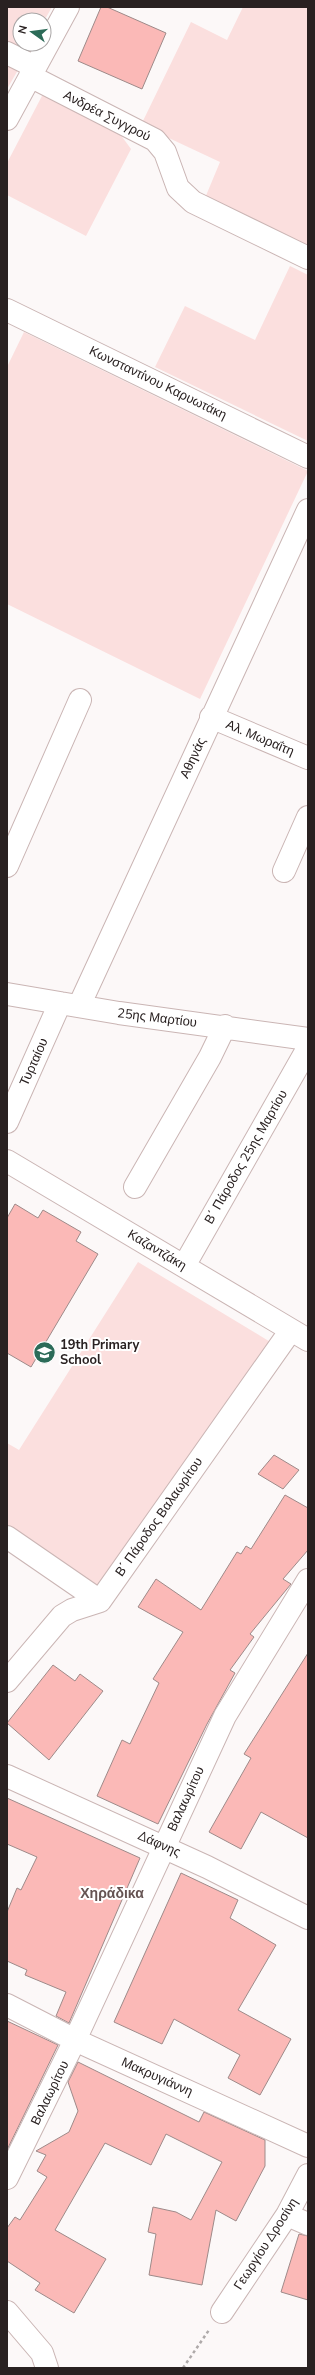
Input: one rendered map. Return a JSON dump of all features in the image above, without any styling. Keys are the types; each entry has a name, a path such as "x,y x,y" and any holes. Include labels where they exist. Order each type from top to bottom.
{"street":[{"path":"7,119 68,7"},
{"name":"Ανδρέα Συγγρού","path":"7,53 33,71 154,140 165,152 178,188 193,202 308,258"},
{"name":"Κωνσταντίνου Καρυωτάκη","path":"7,310 308,457"},
{"name":"Αθηνάς","path":"70,1004 211,718 308,510"},
{"path":"7,866 80,700"},
{"name":"Αλ. Μωραΐτη","path":"211,718 308,758"},
{"path":"284,871 308,817"},
{"name":"25ης Μαρτίου","path":"7,994 308,1039"},
{"name":"Τυρταίου","path":"7,1122 70,1004"},
{"path":"135,1187 210,1057 225,1026"},
{"name":"Β΄ Πάροδος 25ης Μαρτίου","path":"184,1266 308,1048"},
{"name":"Καζαντζάκη","path":"7,1161 299,1335"},
{"name":"Β΄ Πάροδος Βαλαωρίτου","path":"100,1602 299,1335"},
{"path":"7,1537 100,1602"},
{"name":"Βαλαωρίτου","path":"7,2178 21,2154 75,2040 225,1716 308,1580"},
{"path":"7,1681 62,1616 72,1610 100,1602"},
{"name":"Δάφνης","path":"7,1776 164,1846 308,1918"},
{"name":"Μακρυγιάννη","path":"7,2005 75,2040 308,2146"},
{"name":"Γεωργίου Δροσίνη","path":"222,2312 287,2215 308,2175"},
{"path":"287,2215 308,2224"},
{"path":"7,2312 42,2353 47,2368"}],"path":[{"path":"184,2368 222,2312"}],"shaded area":[{"path":"7,7 52,7 49,12 12,12 12,48 7,46"},
{"path":"243,7 308,7 308,247 205,198 220,162 141,125 191,22 227,40"},
{"path":"19,52 27,52 25,55"},
{"path":"7,65 18,70 7,89"},
{"path":"43,94 120,134 131,149 86,236 7,195 7,163"},
{"path":"290,266 308,275 308,441 155,367 185,306 255,340"},
{"path":"24,332 308,471 200,699 7,604 7,367"},
{"path":"138,1262 272,1343 101,1589 7,1525 7,1443 19,1450"}],"building":[{"path":"101,7 107,7 166,33 142,89 78,61"},
{"path":"15,1204 38,1218 43,1210 81,1232 76,1241 98,1254 31,1367 7,1353 7,1218"},
{"path":"274,1455 299,1470 283,1489 258,1474"},
{"path":"285,1495 308,1508 308,1550 283,1579 291,1584 250,1634 254,1637 230,1670 235,1673 207,1724 158,1824 97,1796 122,1740 130,1744 159,1683 153,1679 183,1632 138,1607 156,1579 201,1610 237,1552 241,1554 246,1546 251,1549"},
{"path":"308,1653 308,1838 261,1812 241,1849 209,1832 251,1758 244,1754"},
{"path":"53,1665 75,1681 80,1674 103,1691 49,1760 7,1723"},
{"path":"7,1798 140,1858 69,2023 56,2016 66,1992 25,1975 27,1970 7,1961 7,1912 17,1888 21,1890 37,1857 7,1844"},
{"path":"181,1873 238,1900 230,1918 276,1945 238,2010 291,2039 260,2095 228,2078 240,2055 174,2019 162,2044 114,2022"},
{"path":"7,2021 58,2045 7,2150"},
{"path":"78,2062 199,2122 204,2112 265,2140 265,2166 236,2221 216,2210 202,2285 149,2275 156,2234 148,2232 153,2207 176,2212 191,2220 222,2162 166,2134 151,2165 105,2143 55,2230 106,2259 74,2313 35,2290 40,2283 7,2261 7,2228 15,2217 20,2220 47,2177 37,2171 46,2155 36,2151 69,2132 78,2111 68,2082"},
{"path":"299,2234 308,2236 308,2300 281,2292"}],"place":[{"name":"19th Primary School","path":"44,1352"}],"district":[{"name":"Χηράδικα","path":"112,1893"}]}
